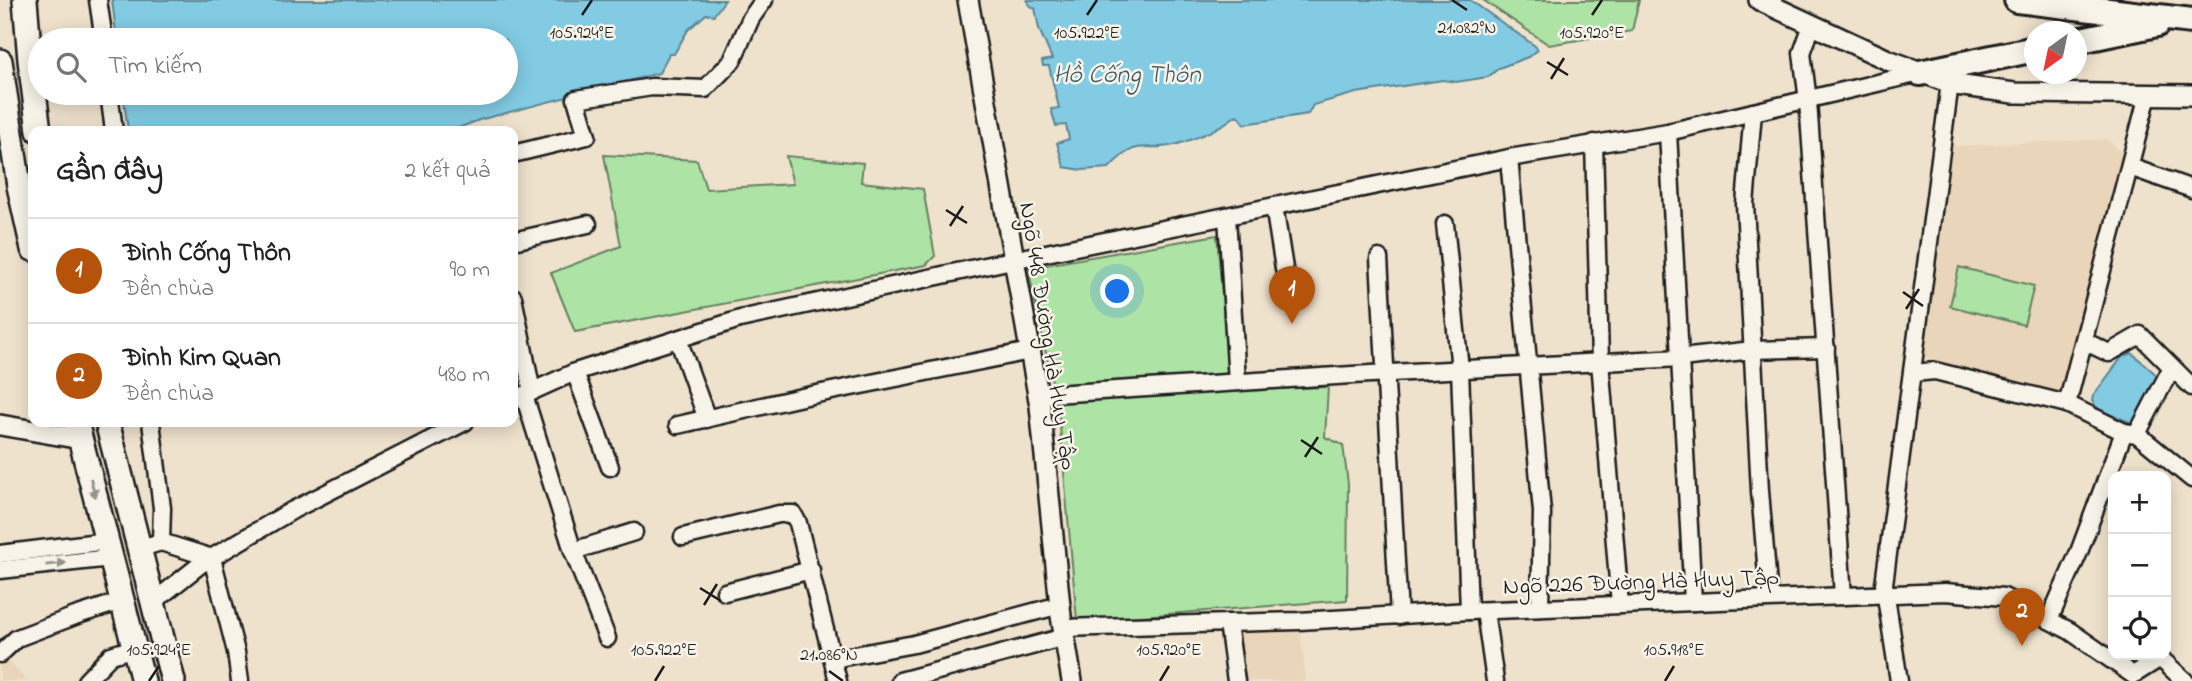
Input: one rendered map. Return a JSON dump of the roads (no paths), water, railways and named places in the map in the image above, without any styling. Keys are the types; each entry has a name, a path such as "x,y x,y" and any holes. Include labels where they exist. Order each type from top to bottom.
{"main road":[{"path":"25,0 28,36"},
{"path":"2017,0 2185,20"},
{"path":"2087,39 2185,20"},
{"path":"1920,73 2024,51"},
{"path":"0,61 19,186 28,226"},
{"path":"36,105 38,126"},
{"path":"166,656 138,664 79,430 109,427 173,681"}],"street":[{"path":"98,0 102,28"},
{"path":"518,153 587,136 576,99 652,87 705,89 732,61 751,18 764,0"},
{"name":"Ngõ 448 Đường Hà Huy Tập","path":"968,0 1038,396 1060,605 1072,681"},
{"path":"1759,0 1920,73 1950,83 2014,93 2192,95"},
{"path":"1812,25 1802,53 1808,101 1843,596"},
{"path":"523,396 575,372 740,319 1509,158 1668,132 1920,73"},
{"path":"1899,681 1884,583 1950,83"},
{"path":"2067,404 2148,95"},
{"path":"111,105 113,126"},
{"path":"1753,112 1745,204 1769,598"},
{"path":"1668,132 1693,601"},
{"path":"1594,143 1600,361 1620,605"},
{"path":"1509,158 1542,512 1540,608"},
{"path":"2130,167 2192,189"},
{"path":"1274,206 1287,287"},
{"path":"1227,216 1237,382"},
{"path":"518,240 588,224"},
{"path":"1445,224 1461,369 1477,611 1495,681"},
{"path":"1379,258 1399,615"},
{"path":"2084,341 2109,353 2140,335 2192,387"},
{"path":"678,339 708,419"},
{"path":"518,346 523,396 573,551 607,638"},
{"path":"1038,396 1385,373 1681,358 1753,350 1826,348"},
{"path":"678,425 1030,351"},
{"path":"2049,620 2131,433 2172,367"},
{"path":"1913,373 1935,371 2067,404 2131,433 2192,479"},
{"path":"575,372 610,467"},
{"path":"0,425 28,427"},
{"path":"32,427 79,430"},
{"path":"152,427 162,508 161,542"},
{"path":"152,603 212,558 293,510 455,427"},
{"path":"683,537 779,514 793,514 811,570 838,681"},
{"path":"573,551 634,532"},
{"path":"139,548 161,542 212,558"},
{"path":"0,554 109,550"},
{"path":"0,570 109,550"},
{"path":"212,558 236,652 240,681"},
{"path":"725,592 811,570"},
{"name":"Ngõ 226 Đường Hà Huy Tập","path":"900,681 1064,633 1540,608 1945,592 2004,597 2070,631 2133,675 2160,658 2185,681"},
{"path":"0,654 17,638 122,601"},
{"path":"833,659 914,644 1060,605"},
{"path":"1228,624 1236,681"},
{"path":"86,681 111,655 138,664"}],"water":[{"path":"112,0 725,0 714,15 706,14 688,30 674,54 669,54 659,73 464,126 127,126 125,105 518,105 518,28 116,28"},
{"name":"Hồ Cống Thôn","path":"1027,0 1470,0 1538,50 1528,57 1499,68 1488,77 1456,82 1443,80 1356,93 1313,105 1308,114 1245,124 1237,115 1186,142 1166,147 1142,147 1128,152 1109,168 1082,170 1064,167 1057,143 1069,139 1066,125 1056,126 1051,109 1059,108 1049,66 1043,66 1042,61 1052,59 1039,29 1035,8 1030,6"},
{"path":"2132,353 2160,378 2133,423 2100,411 2092,401 2122,357"}],"place":[{"name":"Đình Cống Thôn","path":"1292,324"},
{"name":"Đình Kim Quan","path":"2022,646"}]}
